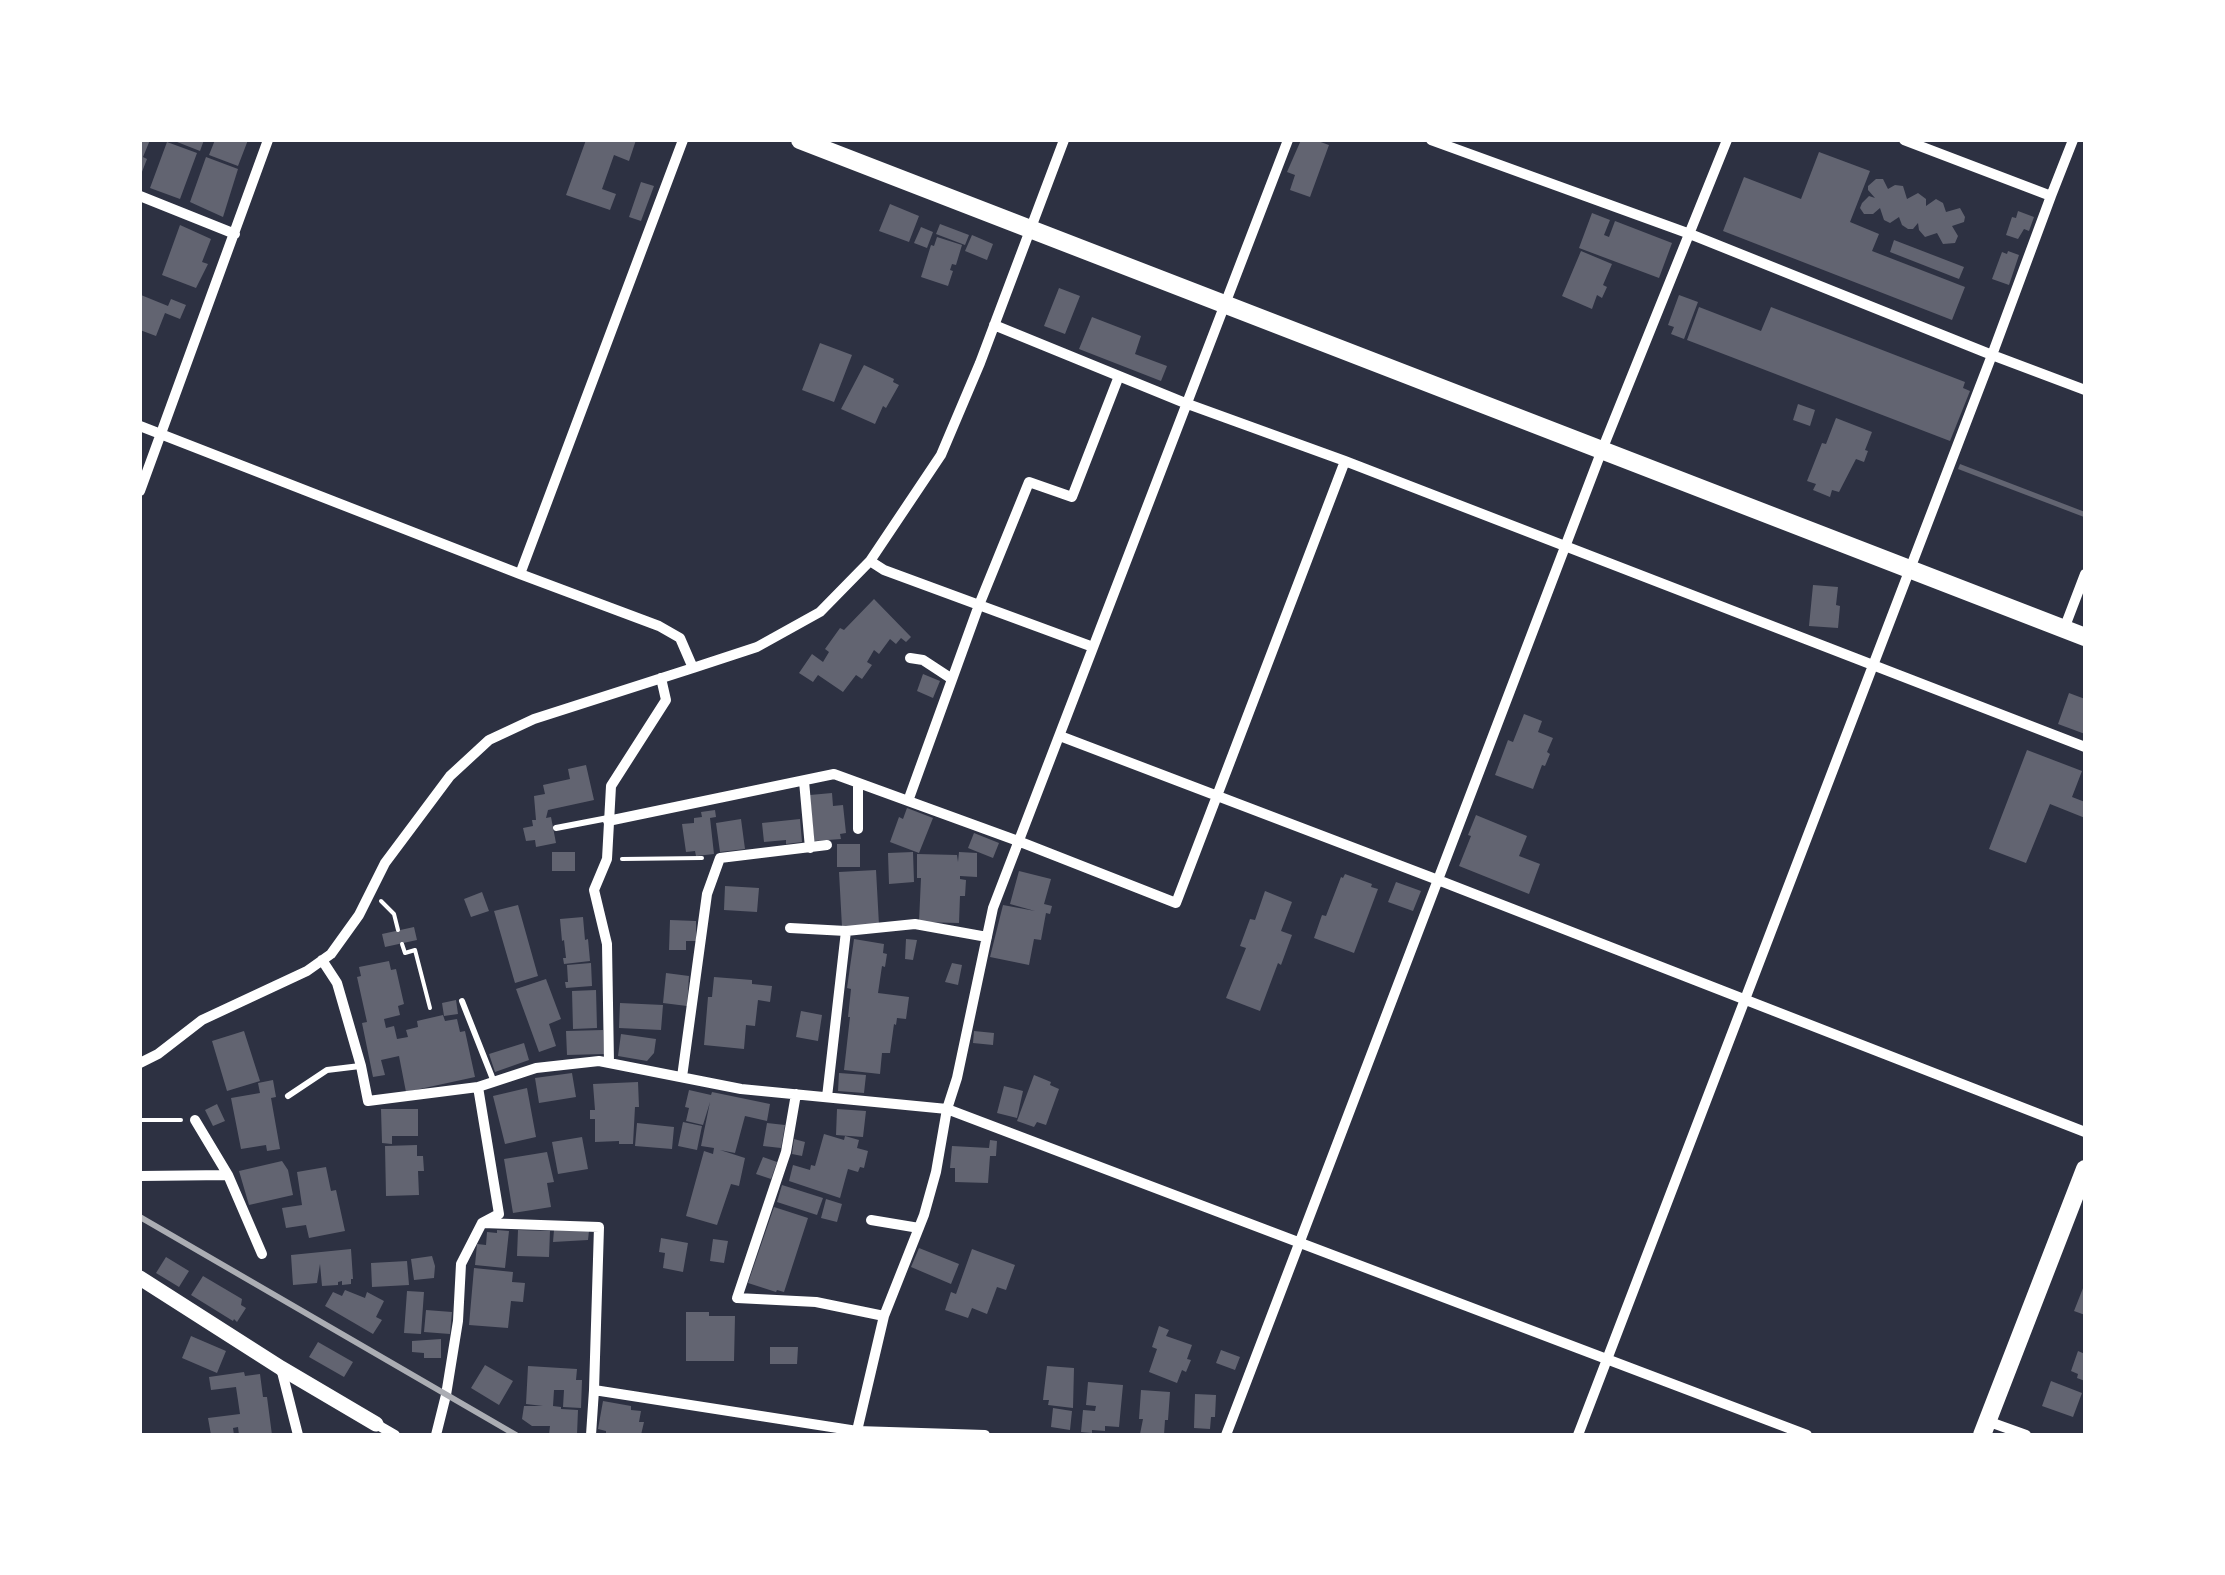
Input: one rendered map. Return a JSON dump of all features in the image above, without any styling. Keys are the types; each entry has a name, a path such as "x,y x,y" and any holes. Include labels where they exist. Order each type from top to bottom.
{"main road":[{"path":"800,140 2085,636"},
{"path":"1985,1428 2084,1172"}],"street":[{"path":"140,491 268,140"},
{"path":"520,574 684,140"},
{"path":"140,1063 202,1020 308,971 331,954 358,915 385,863 450,776 488,740 534,718 757,647 820,612 870,561 941,456 1064,140"},
{"path":"856,1433 884,1316 919,1228 936,1172 992,908 1288,140"},
{"path":"1431,140 1690,234 2085,390"},
{"path":"1226,1435 1602,450 1727,140"},
{"path":"1904,140 2051,196"},
{"path":"1578,1435 2073,140"},
{"path":"140,196 234,234"},
{"path":"994,325 1186,403 2085,747"},
{"path":"908,801 1029,482 1072,497 1119,376"},
{"path":"140,426 660,626 680,638 693,668"},
{"path":"608,820 834,774 1176,903 1345,461"},
{"path":"870,561 884,570 1093,648"},
{"path":"2064,628 2085,574"},
{"path":"910,658 923,660 952,679"},
{"path":"609,1063 607,944 594,890 607,859 611,786 666,700 661,678"},
{"path":"1060,736 2085,1132"},
{"path":"804,781 810,848"},
{"path":"858,783 858,828"},
{"path":"682,1077 707,894 720,858 827,846"},
{"path":"790,928 846,931 915,924 986,937"},
{"path":"827,1097 846,931"},
{"path":"322,960 337,983 368,1101 478,1087 536,1068 599,1061 740,1089 947,1109 1808,1435"},
{"path":"436,1435 458,1322 460,1264 482,1223 499,1214 478,1087"},
{"path":"796,1094 786,1152 737,1298 816,1302 884,1316"},
{"path":"195,1120 228,1175 262,1254"},
{"path":"140,1176 228,1175"},
{"path":"872,1220 919,1228"},
{"path":"482,1223 600,1228 591,1435"},
{"path":"140,1278 281,1368 396,1435"},
{"path":"281,1368 298,1435"},
{"path":"594,1390 856,1433 985,1435"},
{"path":"1985,1428 2026,1435"}],"lane":[{"path":"556,828 608,820"},
{"path":"462,1001 494,1082"},
{"path":"288,1096 327,1070 361,1066"}],"path":[{"path":"607,859 720,858"},
{"path":"371,890 394,914 398,930"},
{"path":"402,944 404,953 414,950 430,1008"},
{"path":"140,1120 195,1120"}],"building":[{"path":"140,140 150,140 140,177"},
{"path":"172,140 204,140 200,151"},
{"path":"215,140 248,140 238,166 209,155"},
{"path":"586,140 636,140 629,161 614,155 602,189 616,194 610,210 566,195"},
{"path":"1301,140 1329,145 1310,197 1290,190 1295,175 1287,172"},
{"path":"167,142 197,153 180,199 150,188"},
{"path":"1819,152 1870,171 1850,222 1879,234 1872,251 1965,287 1952,320 1723,231 1744,177 1801,199"},
{"path":"206,157 238,169 223,217 190,202"},
{"path":"1883,179 1888,189 1903,186 1907,199 1918,193 1926,199 1926,206 1936,199 1943,203 1946,212 1960,208 1965,217 1964,222 1952,226 1958,236 1955,243 1943,244 1937,233 1925,237 1918,223 1908,229 1899,217 1890,223 1884,220 1880,208 1873,214 1864,214 1860,208 1869,196 1875,198 1868,186"},
{"path":"641,182 654,186 641,221 629,217"},
{"path":"890,204 919,216 909,242 879,231"},
{"path":"2018,211 2034,217 2029,231 2024,229 2018,239 2006,235"},
{"path":"1592,213 1610,220 1604,235 1609,237 1615,221 1672,243 1659,278 1579,248"},
{"path":"940,224 969,235 965,245 936,234"},
{"path":"180,225 211,239 202,262 208,264 196,288 162,275"},
{"path":"921,227 933,232 927,248 914,243"},
{"path":"972,235 993,244 987,260 965,251"},
{"path":"937,237 962,245 956,265 952,264 948,286 921,277"},
{"path":"1894,240 1964,267 1959,279 1890,252"},
{"path":"1581,251 1612,264 1603,285 1607,287 1602,298 1597,295 1592,309 1562,296"},
{"path":"2002,252 2019,255 2009,285 1992,279"},
{"path":"1059,288 1080,296 1065,334 1044,326"},
{"path":"141,295 168,306 171,299 186,305 180,319 165,313 156,336 140,330"},
{"path":"1679,295 1698,302 1684,339 1671,334 1674,327 1668,325"},
{"path":"1699,307 1761,331 1771,307 1965,382 1963,388 1970,391 1950,441 1687,340"},
{"path":"1092,317 1141,336 1135,354 1167,366 1161,381 1079,349"},
{"path":"820,343 852,355 834,402 802,390"},
{"path":"864,365 899,385 875,424 841,409"},
{"path":"1798,404 1815,410 1810,426 1793,420"},
{"path":"1836,418 1872,432 1864,462 1856,459 1839,492 1832,490 1830,497 1813,490 1816,484 1807,481"},
{"path":"1960,464 2085,512 2084,517 1958,469"},
{"path":"1813,585 1838,587 1838,628 1809,626"},
{"path":"874,599 911,637 906,642 901,638 896,644 890,639 879,654 874,650 867,662 872,665 862,679 856,675 843,692 818,675 813,682 799,673 812,654 823,662 829,652 825,649 840,628 844,630"},
{"path":"923,674 940,681 933,698 917,691"},
{"path":"2069,693 2085,699 2085,734 2058,724"},
{"path":"1524,714 1542,721 1538,732 1553,738 1547,752 1550,754 1533,789 1495,775 1508,740 1513,742"},
{"path":"2027,750 2082,771 2072,797 2085,802 2085,818 2050,804 2026,863 1989,849"},
{"path":"586,765 594,800 548,810 546,818 551,817 556,843 536,847 535,840 526,841 523,828 533,826 532,820 536,820 534,796 545,794 543,785 570,779 568,769"},
{"path":"832,793 833,806 843,805 846,833 840,834 841,839 814,841 810,795"},
{"path":"907,808 933,818 919,853 890,842 899,817 903,819"},
{"path":"715,810 716,817 710,818 714,854 696,856 695,851 686,852 682,824 694,823 694,818 702,817 701,812"},
{"path":"1476,815 1527,836 1519,856 1540,864 1529,894 1459,866"},
{"path":"741,819 745,849 720,852 716,823"},
{"path":"800,819 802,842 764,842 762,823"},
{"path":"974,833 999,843 993,858 968,848"},
{"path":"837,844 860,844 860,867 837,867"},
{"path":"552,852 575,852 575,871 552,871"},
{"path":"913,852 914,882 889,884 888,853"},
{"path":"959,852 977,853 977,877 960,876 966,880 965,896 960,896 959,923 919,922 921,878 917,878 917,854 957,855 958,862"},
{"path":"876,870 879,925 842,927 839,872"},
{"path":"1019,871 1051,879 1044,904 1052,906 1050,914 1046,913 1041,940 1034,939 1029,965 990,957 1003,905 1035,911 1010,904"},
{"path":"1345,874 1378,889 1354,953 1314,938"},
{"path":"1396,882 1421,891 1413,911 1388,902"},
{"path":"725,886 759,888 757,912 724,910"},
{"path":"1265,891 1292,902 1281,931 1292,935 1260,1011 1226,998 1246,948 1240,946"},
{"path":"482,892 489,911 471,917 464,899"},
{"path":"518,905 538,976 515,983 494,911"},
{"path":"583,917 590,961 564,964 560,919"},
{"path":"670,920 696,921 696,941 686,941 686,950 669,950"},
{"path":"414,927 417,940 385,947 382,934"},
{"path":"854,939 884,944 883,953 887,954 878,993 909,997 906,1019 897,1018 894,1024 890,1053 882,1053 880,1074 844,1070 850,1017 851,989 847,988"},
{"path":"906,939 917,940 913,960 905,959"},
{"path":"389,961 391,970 396,969 404,1004 398,1006 400,1015 384,1019 386,1028 394,1026 397,1039 408,1037 406,1030 418,1027 417,1021 443,1015 445,1021 457,1019 460,1032 465,1031 475,1077 406,1092 399,1056 381,1060 385,1075 373,1077 357,977 361,976 359,967"},
{"path":"591,963 592,986 566,988 567,965"},
{"path":"952,963 962,965 958,985 945,982"},
{"path":"666,973 689,976 687,1006 663,1003"},
{"path":"714,977 772,986 770,1002 758,1000 755,1026 746,1025 744,1049 704,1045 708,997 712,997"},
{"path":"546,979 561,1019 549,1024 556,1046 539,1052 516,989"},
{"path":"596,990 597,1028 573,1029 572,991"},
{"path":"456,1000 458,1014 444,1016 442,1003"},
{"path":"620,1003 663,1005 661,1030 619,1028"},
{"path":"801,1011 822,1015 818,1041 796,1037"},
{"path":"603,1030 604,1054 567,1055 566,1031"},
{"path":"244,1031 260,1081 227,1091 212,1041"},
{"path":"974,1031 994,1033 993,1045 973,1043"},
{"path":"621,1034 656,1039 654,1053 647,1061 618,1056"},
{"path":"524,1043 529,1060 495,1072 489,1054"},
{"path":"572,1073 576,1097 539,1103 535,1078"},
{"path":"839,1073 866,1075 864,1093 838,1091"},
{"path":"1034,1075 1059,1089 1046,1125 1037,1122 1034,1127 1017,1121"},
{"path":"273,1080 276,1097 271,1098 280,1149 267,1151 266,1145 241,1149 231,1098 260,1093 258,1083"},
{"path":"638,1082 639,1107 635,1107 633,1144 595,1142 595,1119 590,1119 590,1110 595,1110 593,1084"},
{"path":"1004,1086 1023,1091 1017,1118 997,1113"},
{"path":"527,1088 536,1137 505,1144 493,1096"},
{"path":"689,1090 770,1104 767,1121 745,1116 735,1153 720,1150 745,1158 739,1186 731,1184 717,1225 686,1216 704,1151 713,1154 714,1148 701,1146 710,1102 703,1125 686,1121"},
{"path":"217,1104 225,1121 213,1126 205,1110"},
{"path":"381,1109 418,1109 418,1136 392,1136 392,1144 382,1143"},
{"path":"837,1109 866,1111 863,1137 836,1135"},
{"path":"683,1122 702,1126 697,1150 678,1146"},
{"path":"637,1123 674,1127 672,1149 635,1146"},
{"path":"767,1123 785,1125 781,1148 763,1146"},
{"path":"824,1134 859,1140 857,1148 868,1151 864,1168 860,1167 858,1172 848,1169 840,1198 789,1181 793,1165 810,1170 811,1165 815,1166"},
{"path":"582,1137 588,1169 558,1174 552,1142"},
{"path":"794,1139 805,1142 802,1156 792,1154"},
{"path":"990,1140 997,1141 996,1156 990,1156 988,1183 955,1182 955,1168 950,1168 952,1146 989,1148"},
{"path":"417,1145 424,1171 418,1171 419,1195 386,1196 385,1146"},
{"path":"547,1152 554,1182 547,1183 551,1207 513,1213 504,1159"},
{"path":"763,1157 777,1162 771,1179 756,1174"},
{"path":"282,1161 293,1195 249,1205 239,1171"},
{"path":"326,1167 331,1191 336,1190 345,1231 309,1238 306,1225 286,1228 282,1208 302,1205 297,1172"},
{"path":"782,1185 823,1198 817,1215 777,1202"},
{"path":"826,1199 842,1204 837,1222 821,1218"},
{"path":"774,1207 808,1218 784,1292 748,1283"},
{"path":"518,1230 550,1231 549,1257 517,1256"},
{"path":"554,1230 589,1231 588,1240 553,1242"},
{"path":"509,1231 505,1268 475,1265 477,1244 486,1245 487,1232"},
{"path":"661,1238 688,1243 683,1272 663,1268"},
{"path":"713,1239 728,1241 724,1263 710,1261"},
{"path":"919,1248 959,1264 951,1284 911,1267"},
{"path":"351,1249 351,1284 342,1285 342,1281 322,1286 320,1264 317,1283 293,1285 291,1255"},
{"path":"972,1249 1015,1265 1006,1290 997,1287 987,1314 972,1308 968,1318 945,1310 951,1292 956,1294"},
{"path":"432,1256 434,1278 414,1280 411,1259"},
{"path":"166,1257 189,1271 179,1287 156,1273"},
{"path":"407,1261 409,1285 372,1287 371,1263"},
{"path":"474,1268 513,1272 512,1282 525,1283 523,1302 511,1301 508,1328 469,1325"},
{"path":"203,1276 242,1299 241,1305 246,1308 237,1322 191,1295"},
{"path":"2085,1283 2085,1315 2074,1311"},
{"path":"345,1290 365,1298 367,1292 384,1301 376,1317 382,1320 373,1334 325,1306 333,1292 342,1296"},
{"path":"407,1291 424,1292 421,1334 404,1333"},
{"path":"426,1310 452,1312 450,1334 424,1332"},
{"path":"686,1312 735,1316 734,1361 686,1361"},
{"path":"1159,1326 1169,1330 1166,1336 1192,1345 1187,1359 1191,1360 1177,1383 1149,1372"},
{"path":"191,1336 226,1351 217,1373 182,1358"},
{"path":"441,1339 441,1358 424,1358 424,1353 412,1352 412,1341"},
{"path":"318,1342 353,1362 344,1377 309,1357"},
{"path":"770,1347 798,1347 797,1364 770,1364"},
{"path":"1221,1350 1240,1357 1235,1370 1216,1363"},
{"path":"2078,1351 2085,1354 2085,1381 2071,1371"},
{"path":"485,1365 513,1381 499,1405 471,1388"},
{"path":"528,1366 577,1369 576,1380 582,1380 581,1408 563,1407 564,1390 554,1390 553,1406 578,1410 577,1435 549,1435 550,1426 532,1426 522,1419 524,1406 543,1406 526,1404"},
{"path":"1047,1366 1074,1368 1073,1408 1048,1405 1049,1400 1043,1400"},
{"path":"244,1372 245,1376 260,1374 272,1435 239,1435 238,1427 233,1428 234,1435 211,1435 208,1418 240,1414 236,1387 211,1390 209,1377"},
{"path":"2051,1381 2082,1393 2073,1417 2042,1406"},
{"path":"1088,1382 1123,1385 1119,1427 1081,1432 1083,1410 1095,1411 1096,1406 1086,1405"},
{"path":"1141,1390 1170,1392 1164,1435 1140,1434"},
{"path":"1195,1394 1216,1395 1210,1429 1194,1428"},
{"path":"603,1401 641,1411 641,1435 606,1435 606,1431 598,1429"},
{"path":"1053,1408 1072,1411 1070,1430 1051,1427"}],"railway":[{"path":"140,1217 516,1435"}]}
